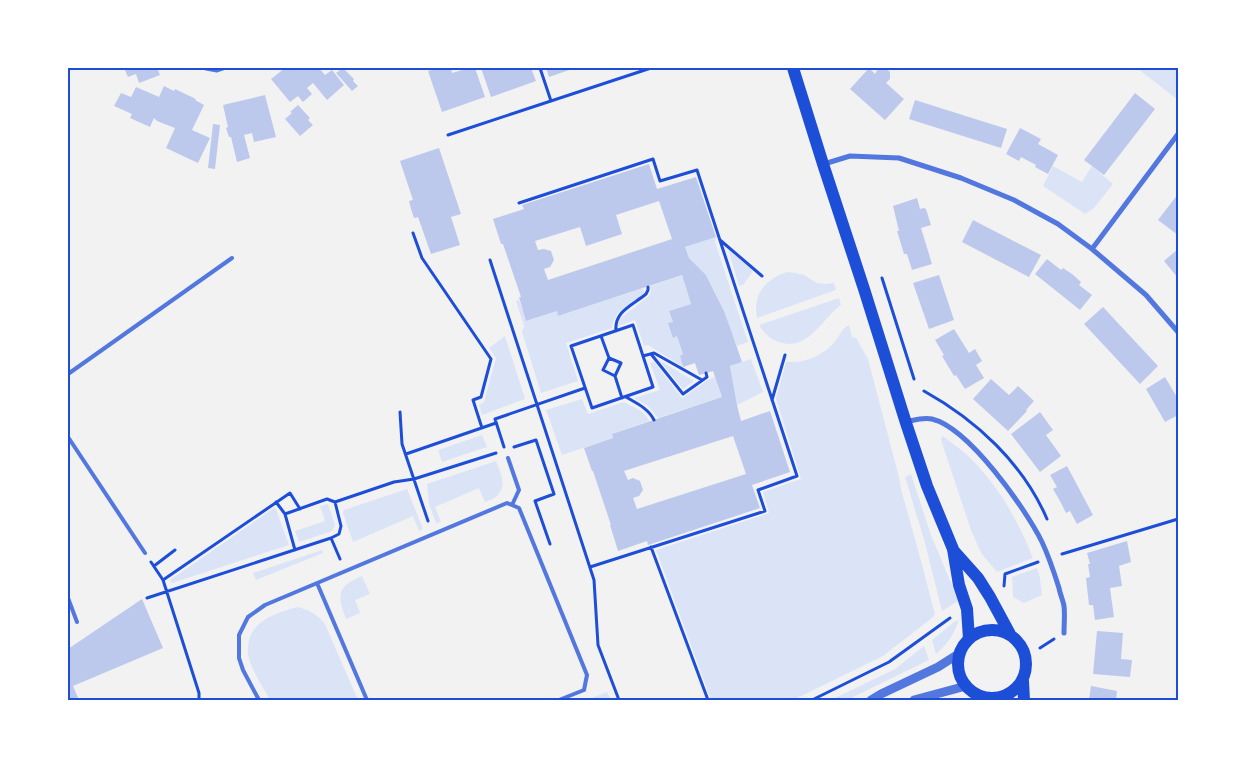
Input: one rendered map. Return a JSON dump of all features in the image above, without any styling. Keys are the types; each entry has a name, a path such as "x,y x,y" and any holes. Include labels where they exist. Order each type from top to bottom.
{"main road":[{"path":"793,68 906,423 927,486 953,549 959,585 967,609 969,639"},
{"path":"953,549 978,578 1010,634 1019,642 1027,658 1027,670 1015,690 1005,696 987,699 975,694 966,686 958,664 960,653 966,642 975,634 987,630 999,630 1010,634"},
{"path":"1022,681 1024,700"}],"street":[{"path":"206,68 217,70 223,68"},
{"path":"1092,249 1178,134"},
{"path":"823,164 850,156 899,158 961,178 1014,200 1058,224 1092,249 1146,295 1178,332"},
{"path":"906,423 925,418 931,418 940,422 957,433 996,473 1036,532 1049,558 1064,606 1064,633"},
{"path":"871,700 938,667 960,653"},
{"path":"914,700 966,686"}],"lane":[{"path":"68,374 232,258"},
{"path":"68,437 145,553"},
{"path":"508,458 519,490 512,505"},
{"path":"259,700 243,670 239,658 239,635 248,617 265,605 507,503 519,508 587,675 584,690 559,700"},
{"path":"317,583 367,700"},
{"path":"68,598 78,622"}],"path":[{"path":"540,68 551,101"},
{"path":"448,135 651,68"},
{"path":"519,203 653,159 660,181 697,170 797,476 758,490 765,510 590,567"},
{"path":"413,234 422,258 491,359 481,397 473,400 482,428"},
{"path":"720,240 762,276"},
{"path":"490,260 594,580 598,645 619,700"},
{"path":"882,278 914,379"},
{"path":"616,331 615,324 617,318 646,294 648,287"},
{"path":"633,325 654,388 592,408 571,346 602,336 633,325"},
{"path":"602,336 609,358 602,370 615,376 624,398 646,409 652,414 654,420"},
{"path":"643,356 654,353 702,380"},
{"path":"651,354 683,394 707,377 706,373"},
{"path":"772,400 785,355"},
{"path":"609,358 621,363 615,376"},
{"path":"508,458 495,419 585,388"},
{"path":"400,412 402,444 433,534"},
{"path":"406,454 496,423"},
{"path":"284,514 327,499 335,502 394,482 414,479 536,440 554,494 535,501 550,545 537,550"},
{"path":"280,493 284,498"},
{"path":"163,580 290,493 300,509"},
{"path":"276,502 284,514 295,550"},
{"path":"147,598 340,534 341,526 335,502"},
{"path":"260,506 264,511"},
{"path":"1060,555 1178,519"},
{"path":"331,538 345,571"},
{"path":"651,548 708,700"},
{"path":"154,566 175,550"},
{"path":"145,553 163,580 199,693 199,700"},
{"path":"1004,590 1006,574 1038,562"},
{"path":"812,700 889,662 955,615"}],"shaded area":[{"path":"1137,68 1178,68 1178,100"},
{"path":"1053,166 1082,182 1092,166 1113,184 1094,208 1085,214 1043,186"},
{"path":"716,237 715,242 748,342 737,346 715,292 706,275 689,258 685,247"},
{"path":"728,249 753,271 744,284 739,286"},
{"path":"787,272 804,275 817,283 834,283 836,290 757,318 757,302 762,289 767,283"},
{"path":"682,275 691,304 669,311 673,322 669,324 673,337 677,336 683,354 680,356 683,367 648,345 644,346 635,320 618,326 622,317 649,296 651,292 650,286"},
{"path":"643,288 643,294 619,312 612,328 566,343 578,381 541,393 522,332 524,326 516,301 519,300 527,321 557,311 558,316"},
{"path":"839,298 841,305 833,311 813,334 797,343 787,344 776,341 766,334 759,325"},
{"path":"849,325 852,337 856,338 868,359 935,614 883,656 793,700 711,700 656,550 769,513 763,492 801,479 776,399 786,362 804,361 819,355"},
{"path":"505,336 525,399 482,415 479,405 484,402 496,358 489,348"},
{"path":"751,359 763,392 737,405 730,366"},
{"path":"659,360 694,381 683,389"},
{"path":"654,362 682,398 715,377 722,397 658,418 648,406 634,398 660,390 650,363"},
{"path":"582,399 588,414 624,402 642,412 649,421 612,434 613,438 562,455 546,410"},
{"path":"482,435 487,447 442,462 438,450"},
{"path":"942,436 966,454 997,489 1013,515 1033,558 997,572 981,553 971,530 941,440"},
{"path":"496,461 503,483 497,496 485,502 479,488 435,507 441,522 436,523 429,504 427,484"},
{"path":"911,474 931,535 958,601 942,611 925,543 905,477"},
{"path":"407,489 423,529 419,531 413,516 353,542 343,513 344,510"},
{"path":"328,504 335,525 332,531 299,542 295,531 325,521 320,506"},
{"path":"274,508 289,545 172,583 170,580"},
{"path":"322,550 323,553 256,580 253,573"},
{"path":"1037,568 1042,595 1024,603 1013,597 1012,577"},
{"path":"362,576 370,594 355,600 360,613 346,619 341,604 341,593 347,584"},
{"path":"298,607 313,613 325,624 358,700 270,700 249,659 249,640 256,627 262,622 275,614"},
{"path":"959,620 950,639 936,654 932,640"},
{"path":"924,646 929,660 847,700 831,700 895,669"},
{"path":"607,692 611,700 589,700 589,699"}],"building":[{"path":"124,68 157,68 160,75 139,83 136,74 128,77"},
{"path":"285,68 319,68 325,75 332,70 344,85 327,100 313,83 307,88 312,94 303,102 298,96 290,102 271,79"},
{"path":"343,68 358,86 352,91 336,73"},
{"path":"437,68 451,68 452,73 475,68 485,97 442,112 428,71"},
{"path":"481,68 531,68 536,81 491,97"},
{"path":"546,68 575,68 549,77"},
{"path":"869,68 875,74 878,69 885,68 890,72 890,79 886,83 904,99 885,120 850,89"},
{"path":"164,86 174,91 175,89 204,105 192,130 210,138 198,163 166,148 175,128 154,118 150,127 130,118 132,114 114,106 121,93 131,97 136,87 159,97"},
{"path":"1135,93 1155,109 1104,175 1084,160"},
{"path":"265,95 276,137 254,142 252,133 244,135 250,158 237,162 231,137 229,137 226,128 228,127 223,105"},
{"path":"915,100 1007,129 1001,148 909,119"},
{"path":"298,105 310,118 308,120 313,125 300,136 285,119"},
{"path":"213,124 220,125 215,169 208,168"},
{"path":"1020,128 1041,139 1038,144 1058,155 1048,174 1021,157 1019,161 1006,154"},
{"path":"439,148 461,214 451,217 460,245 431,254 418,217 414,218 409,201 413,200 400,161"},
{"path":"649,164 657,189 696,177 716,237 685,247 689,258 706,275 724,311 742,362 730,366 741,421 770,411 790,472 752,485 760,508 648,545 647,541 618,551 611,525 584,448 613,438 612,434 722,397 713,371 699,375 695,363 683,367 680,356 683,354 677,336 673,338 668,323 673,322 669,311 691,304 682,275 558,316 557,311 526,321 519,297 521,297 493,219 524,209 522,205","holes":["659,201 672,239 548,280 544,269 550,267 554,260 551,251 538,250 535,241 580,227 586,246 622,234 616,215","733,436 746,474 637,509 633,498 639,496 643,490 640,481 633,478 628,480 624,471"]},
{"path":"1178,194 1178,235 1158,220"},
{"path":"917,198 920,209 926,209 931,225 921,228 932,264 912,270 907,254 904,254 897,231 899,231 893,206"},
{"path":"973,220 1041,255 1029,277 962,242"},
{"path":"1178,249 1178,278 1164,261"},
{"path":"1047,259 1061,270 1063,268 1072,274 1081,282 1079,285 1092,295 1080,310 1035,274"},
{"path":"939,275 954,320 929,329 913,283"},
{"path":"1103,307 1158,366 1140,384 1084,324"},
{"path":"954,329 969,353 975,349 982,361 976,365 984,378 965,389 956,375 954,376 935,340"},
{"path":"1165,377 1178,399 1178,415 1165,422 1146,389"},
{"path":"991,379 1009,395 1018,386 1034,401 1008,431 973,399"},
{"path":"1040,412 1053,430 1046,435 1061,456 1040,472 1011,434"},
{"path":"1067,466 1093,515 1077,524 1070,511 1066,513 1053,489 1057,487 1050,475"},
{"path":"1127,541 1131,562 1119,566 1122,586 1110,588 1114,617 1095,620 1093,605 1089,605 1086,578 1090,577 1088,564 1090,564 1087,553"},
{"path":"142,599 163,648 73,686 79,700 68,700 68,649"},
{"path":"1097,631 1123,633 1121,659 1132,660 1130,677 1093,674"},
{"path":"1091,686 1117,691 1116,700 1089,700"}]}
